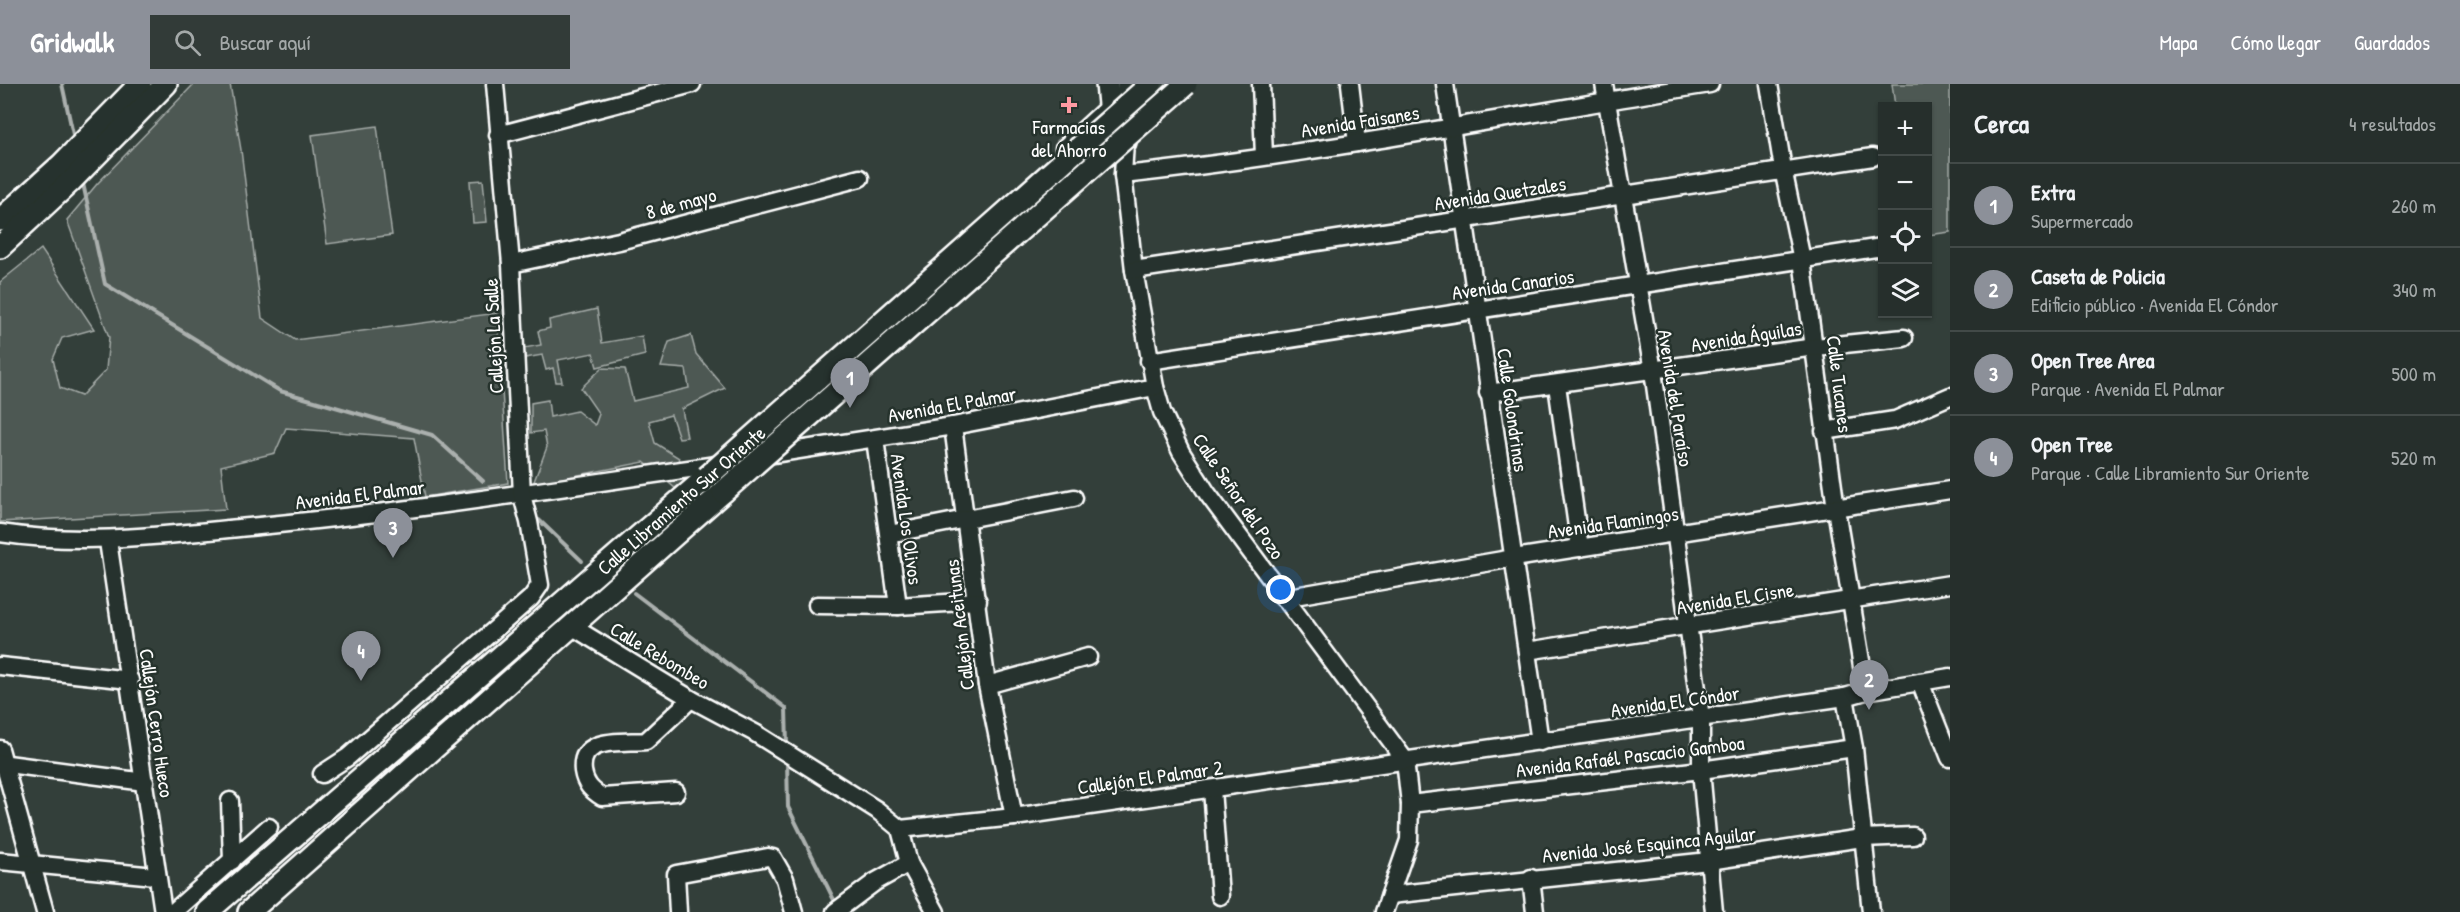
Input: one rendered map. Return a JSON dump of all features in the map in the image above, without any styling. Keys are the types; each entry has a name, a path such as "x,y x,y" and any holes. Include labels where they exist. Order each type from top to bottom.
{"main road":[{"path":"104,134 140,84"},
{"path":"0,247 104,134 166,84"},
{"path":"1107,84 1108,107 1121,156"},
{"name":"Calle Libramiento Sur Oriente","path":"207,912 668,511 712,469 1151,84"},
{"name":"Calle Libramiento Sur Oriente","path":"249,912 1186,84"},
{"path":"1121,156 1130,86"},
{"path":"0,220 66,173"}],"street":[{"name":"Callejón La Salle","path":"322,774 348,757 531,598 540,585 523,505 511,264 495,84"},
{"path":"498,135 692,84"},
{"path":"663,546 689,533 782,454 1121,156 1197,84"},
{"path":"1261,84 1264,156"},
{"path":"1350,84 1357,143"},
{"name":"Calle Golondrinas","path":"1445,84 1540,742"},
{"name":"Avenida Faisanes","path":"1121,156 1220,164 1453,127 1605,92 1710,84"},
{"name":"Calle Tucanes","path":"1769,84 1783,169 1802,260 1824,431 1866,691"},
{"path":"712,469 1130,86"},
{"name":"Avenida del Paraíso","path":"1605,92 1653,371 1701,718 1701,770 1714,912"},
{"name":"Calle Señor del Pozo","path":"1121,156 1134,270 1149,361 1162,412 1181,452 1207,493 1405,760"},
{"name":"Avenida Quetzales","path":"1134,270 1873,157"},
{"name":"8 de mayo","path":"511,264 619,241 860,178"},
{"name":"Avenida Canarios","path":"1149,361 1637,287 1878,248"},
{"name":"Avenida Águilas","path":"1488,393 1815,347 1904,338"},
{"path":"1557,385 1580,548"},
{"name":"Avenida El Palmar","path":"755,456 782,454 953,426 1155,387"},
{"path":"1824,431 1894,420 1950,396"},
{"name":"Callejón Aceitunas","path":"953,426 967,517 987,685 1014,817"},
{"name":"Avenida Los Olivos","path":"875,439 898,606"},
{"name":"Avenida El Palmar","path":"0,533 38,539 108,540 356,517 523,505 712,469"},
{"name":"Avenida Flamingos","path":"1283,598 1514,558 1950,490"},
{"path":"889,534 1074,498"},
{"name":"Callejón Cerro Hueco","path":"108,540 145,782 155,876 163,912"},
{"name":"Avenida El Cisne","path":"1527,651 1950,584"},
{"path":"817,605 898,606 978,601"},
{"name":"Calle Rebombeo","path":"573,627 691,699 726,717 877,810 900,829"},
{"path":"987,685 1088,657"},
{"path":"0,666 130,680"},
{"name":"Avenida El Cóndor","path":"1405,760 1845,697 1950,676"},
{"path":"1920,681 1950,758"},
{"path":"1845,697 1854,748 1871,912"},
{"path":"676,792 602,797 588,787 584,779 584,757 590,748 601,744 646,741 691,699"},
{"name":"Avenida Rafaél Pascacio Gamboa","path":"1410,804 1701,770 1854,748"},
{"path":"45,912 2,759 145,782"},
{"path":"1384,912 1409,840 1410,804 1405,760"},
{"name":"Callejón El Palmar 2","path":"900,829 1014,817 1405,760"},
{"path":"1212,789 1220,896"},
{"path":"230,801 232,861"},
{"path":"173,912 269,827"},
{"path":"900,829 909,863 936,912"},
{"name":"Avenida José Esquinca Aguilar","path":"1390,895 1531,878 1709,861 1862,838 1912,836"},
{"path":"678,912 676,874 773,858 785,879 794,912"},
{"path":"0,861 155,876"},
{"path":"839,908 909,863"},
{"path":"1531,878 1535,912"}],"shaded area":[{"path":"194,84 230,84 241,150 262,318 295,340 497,313 508,483 425,497 414,438 286,428 275,453 221,466 226,509 0,522 0,282 41,249 94,329 62,338 53,359 60,388 81,396 106,370 109,337 67,220 97,184"},
{"path":"1892,84 1950,84 1950,232 1932,234 1932,102 1894,102"},
{"path":"377,126 392,235 327,244 312,135"},
{"path":"483,180 487,222 473,223 470,181"},
{"path":"597,309 602,343 642,336 645,355 597,367 593,353 558,360 562,382 556,382 553,368 546,370 542,355 525,358 524,348 541,345 538,331 550,328 549,320"},
{"path":"691,335 696,354 725,388 682,409 687,437 679,438 671,415 649,421 655,443 679,458 689,479 675,488 644,462 533,484 547,447 544,431 531,433 531,403 548,400 550,417 577,411 595,425 599,414 581,388 602,368 625,369 633,401 689,388 686,369 661,367 669,342"}],"waterway":[{"path":"62,84 74,139"},
{"path":"82,179 105,284 280,391 432,435 483,481"},
{"path":"539,520 582,561"},
{"path":"634,593 786,708 787,746"},
{"path":"787,760 788,807 837,906"}],"place":[{"name":"Farmacias del Ahorro","path":"1069,105"},
{"name":"Extra","path":"850,408"},
{"name":"Open Tree Area","path":"393,558"},
{"name":"Open Tree","path":"361,681"},
{"name":"Caseta de Policia","path":"1869,710"}]}
